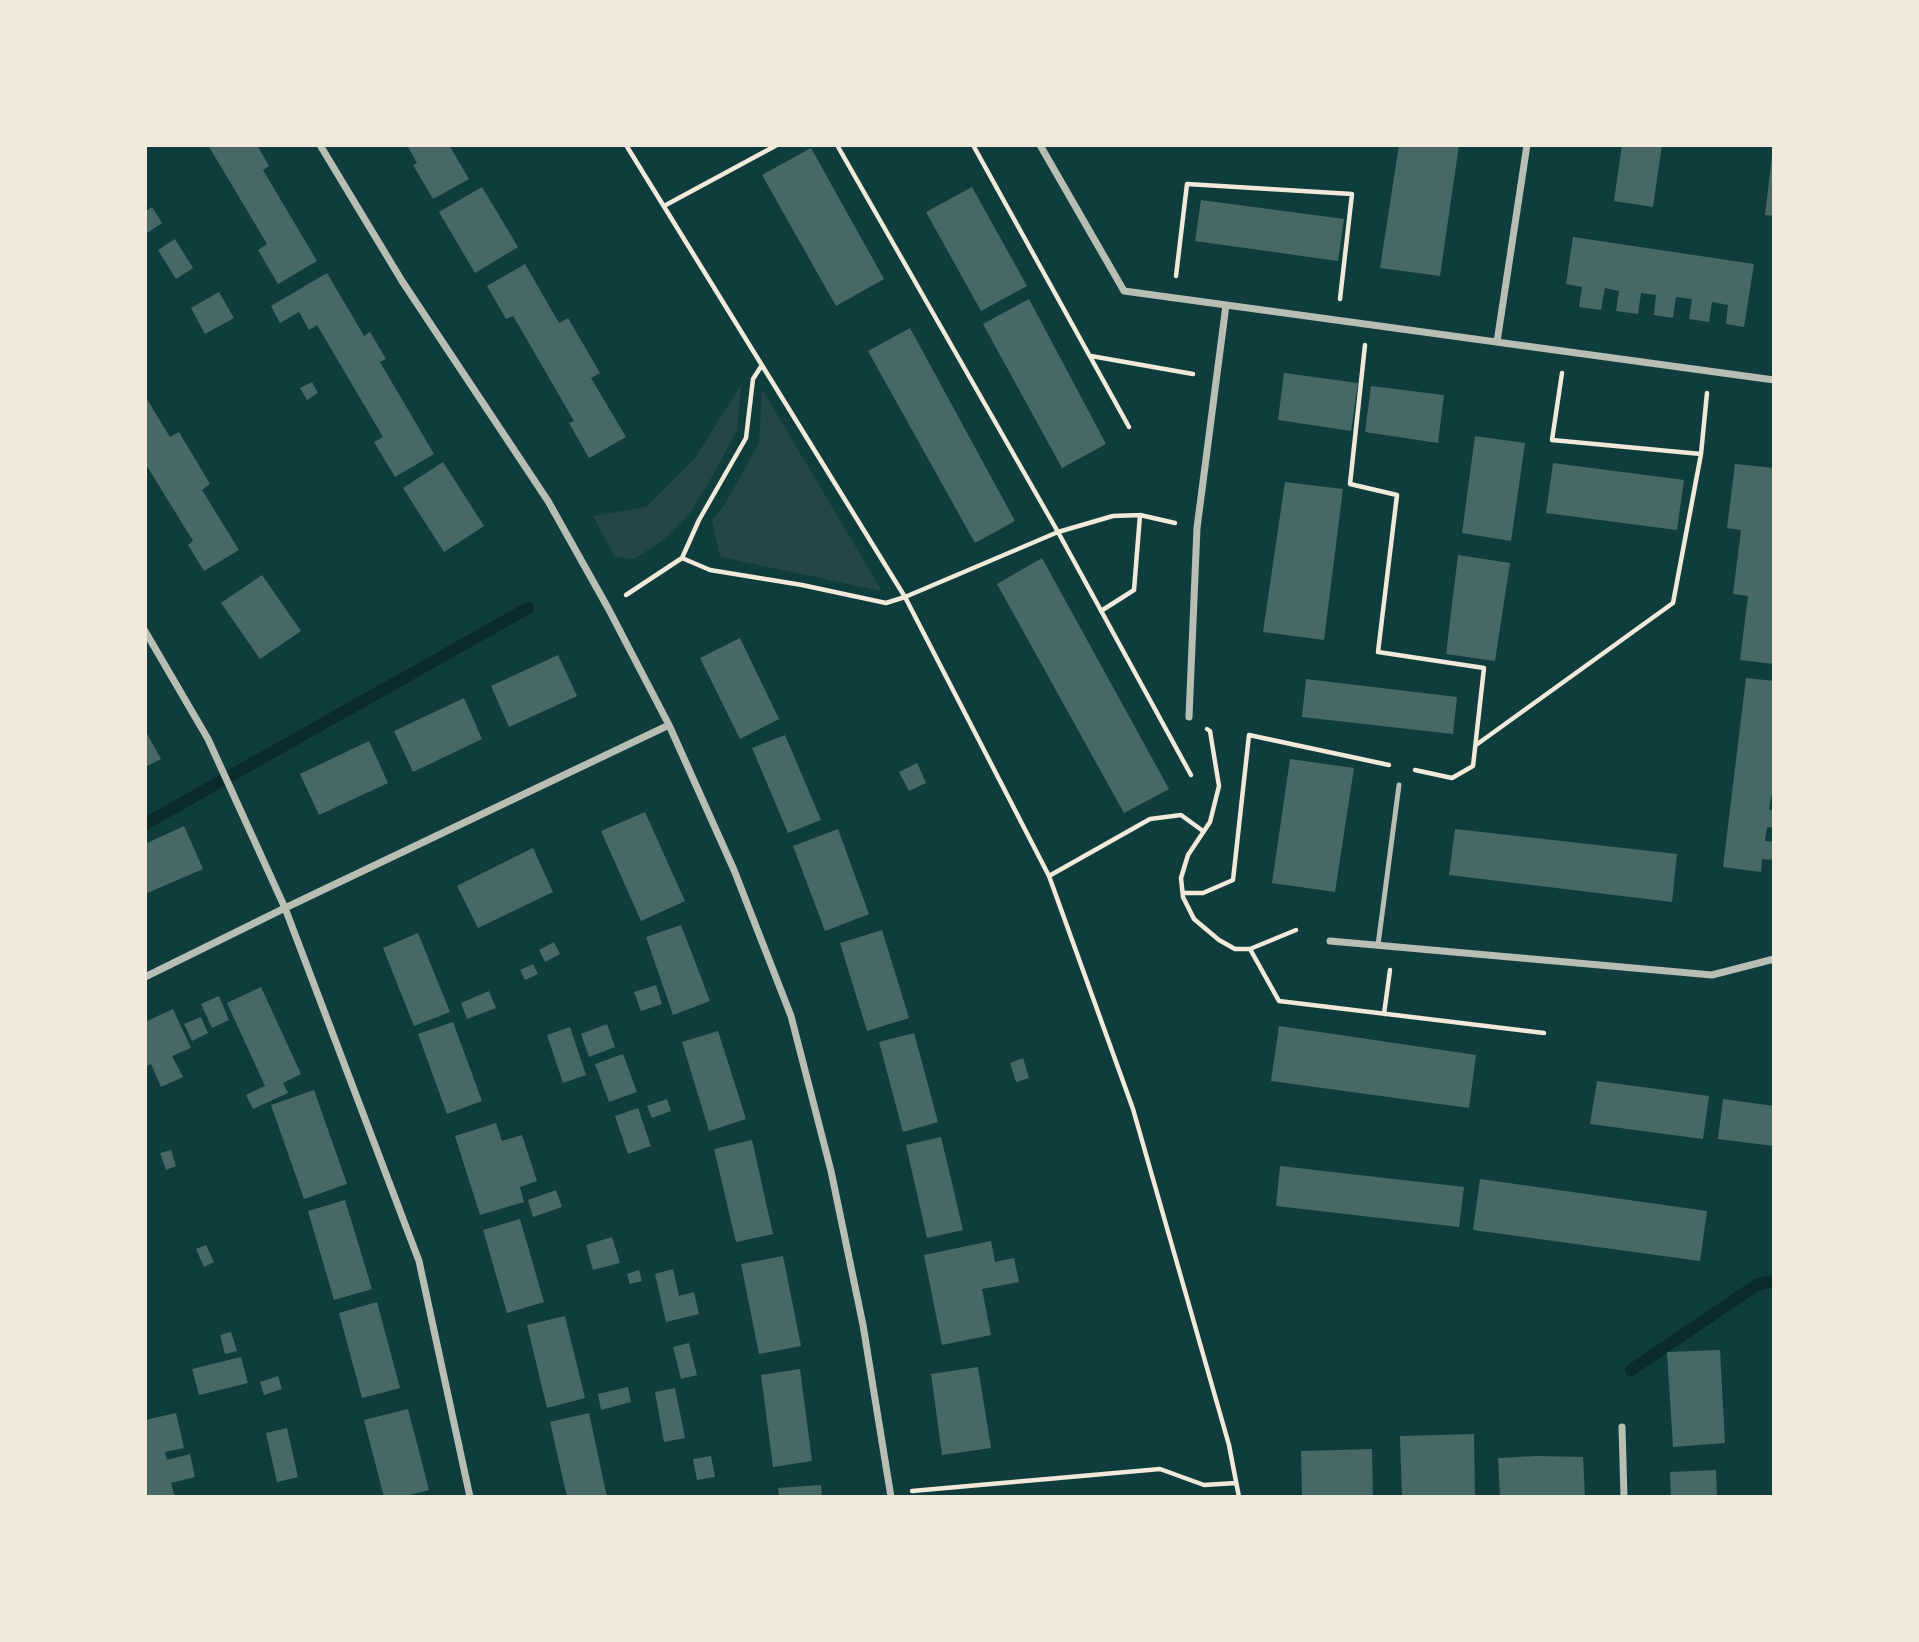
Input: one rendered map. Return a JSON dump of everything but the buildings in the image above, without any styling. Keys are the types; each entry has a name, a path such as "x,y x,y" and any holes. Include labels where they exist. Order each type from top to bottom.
{"street":[{"path":"320,145 402,281 548,501 669,725 734,870 791,1016 831,1171 863,1325 890,1495"},
{"path":"1040,145 1124,291 1774,380"},
{"path":"1497,342 1527,145"},
{"path":"1189,718 1197,528 1226,305"},
{"path":"145,631 208,739 285,908 419,1261 470,1497"},
{"path":"145,977 669,725"},
{"path":"1330,941 1712,975 1774,959"},
{"path":"1622,1427 1623,1497"}],"lane":[{"path":"1378,945 1399,786"}],"path":[{"path":"626,145 905,597 1049,876 1133,1109 1229,1446 1239,1497"},
{"path":"664,206 777,145"},
{"path":"837,145 1058,532 1191,775"},
{"path":"973,145 1129,427"},
{"path":"1173,298 1187,184 1352,194 1338,320"},
{"path":"1367,325 1350,484 1397,495 1378,652 1484,668 1473,766 1452,778 1411,769"},
{"path":"1566,352 1552,440 1701,454"},
{"path":"1090,356 1216,379"},
{"path":"608,608 682,558 699,520 746,438 753,379 762,365"},
{"path":"1476,745 1673,603 1701,454 1709,371"},
{"path":"682,558 710,569 802,584 886,603 1058,532 1113,516 1140,515 1197,528"},
{"path":"1101,611 1134,590 1140,515"},
{"path":"1189,718 1210,731 1219,786 1210,822 1188,855 1181,878 1183,897 1194,919 1219,940 1235,949 1250,949 1296,930"},
{"path":"1183,893 1203,892 1233,880 1248,735 1398,766"},
{"path":"1049,876 1150,819 1181,815 1203,831"},
{"path":"1384,1014 1393,946"},
{"path":"1250,949 1279,1001 1544,1032"},
{"path":"890,1495 1160,1469 1203,1485 1236,1483"}],"shaded area":[{"path":"741,385 737,430 690,513 662,541 634,559 615,557 593,516 646,507 695,458"},
{"path":"762,389 882,591 720,557 712,520 725,504 759,443"}],"waterway":[{"path":"145,824 528,608"},
{"path":"1631,1370 1758,1284 1774,1281"}]}
